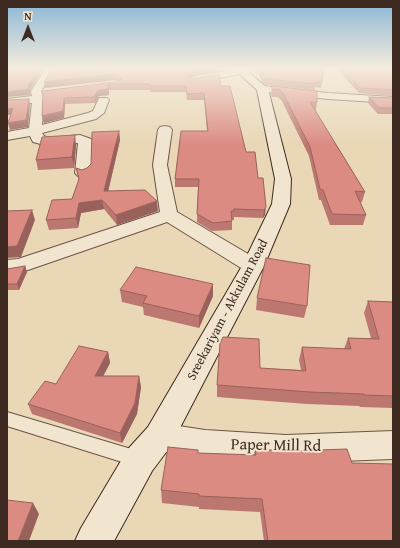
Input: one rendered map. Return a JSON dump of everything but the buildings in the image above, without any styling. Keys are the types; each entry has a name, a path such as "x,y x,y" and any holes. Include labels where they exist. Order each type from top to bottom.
{"main road":[{"name":"Sreekariyam - Akkulam Road","path":"94,541 140,460 160,437 253,266 281,204 282,179 263,94"}],"street":[{"path":"37,94 35,131 38,139 48,142 80,139 86,142 83,173"},
{"path":"7,102 37,97 46,94"},
{"path":"308,94 393,100"},
{"path":"7,136 35,131 96,115 102,100"},
{"path":"165,130 160,165 169,215 253,266"},
{"path":"7,267 21,265 169,215"},
{"name":"Paper Mill Rd","path":"160,437 205,444 286,449 393,445"}],"lane":[{"path":"7,419 140,460"}]}
